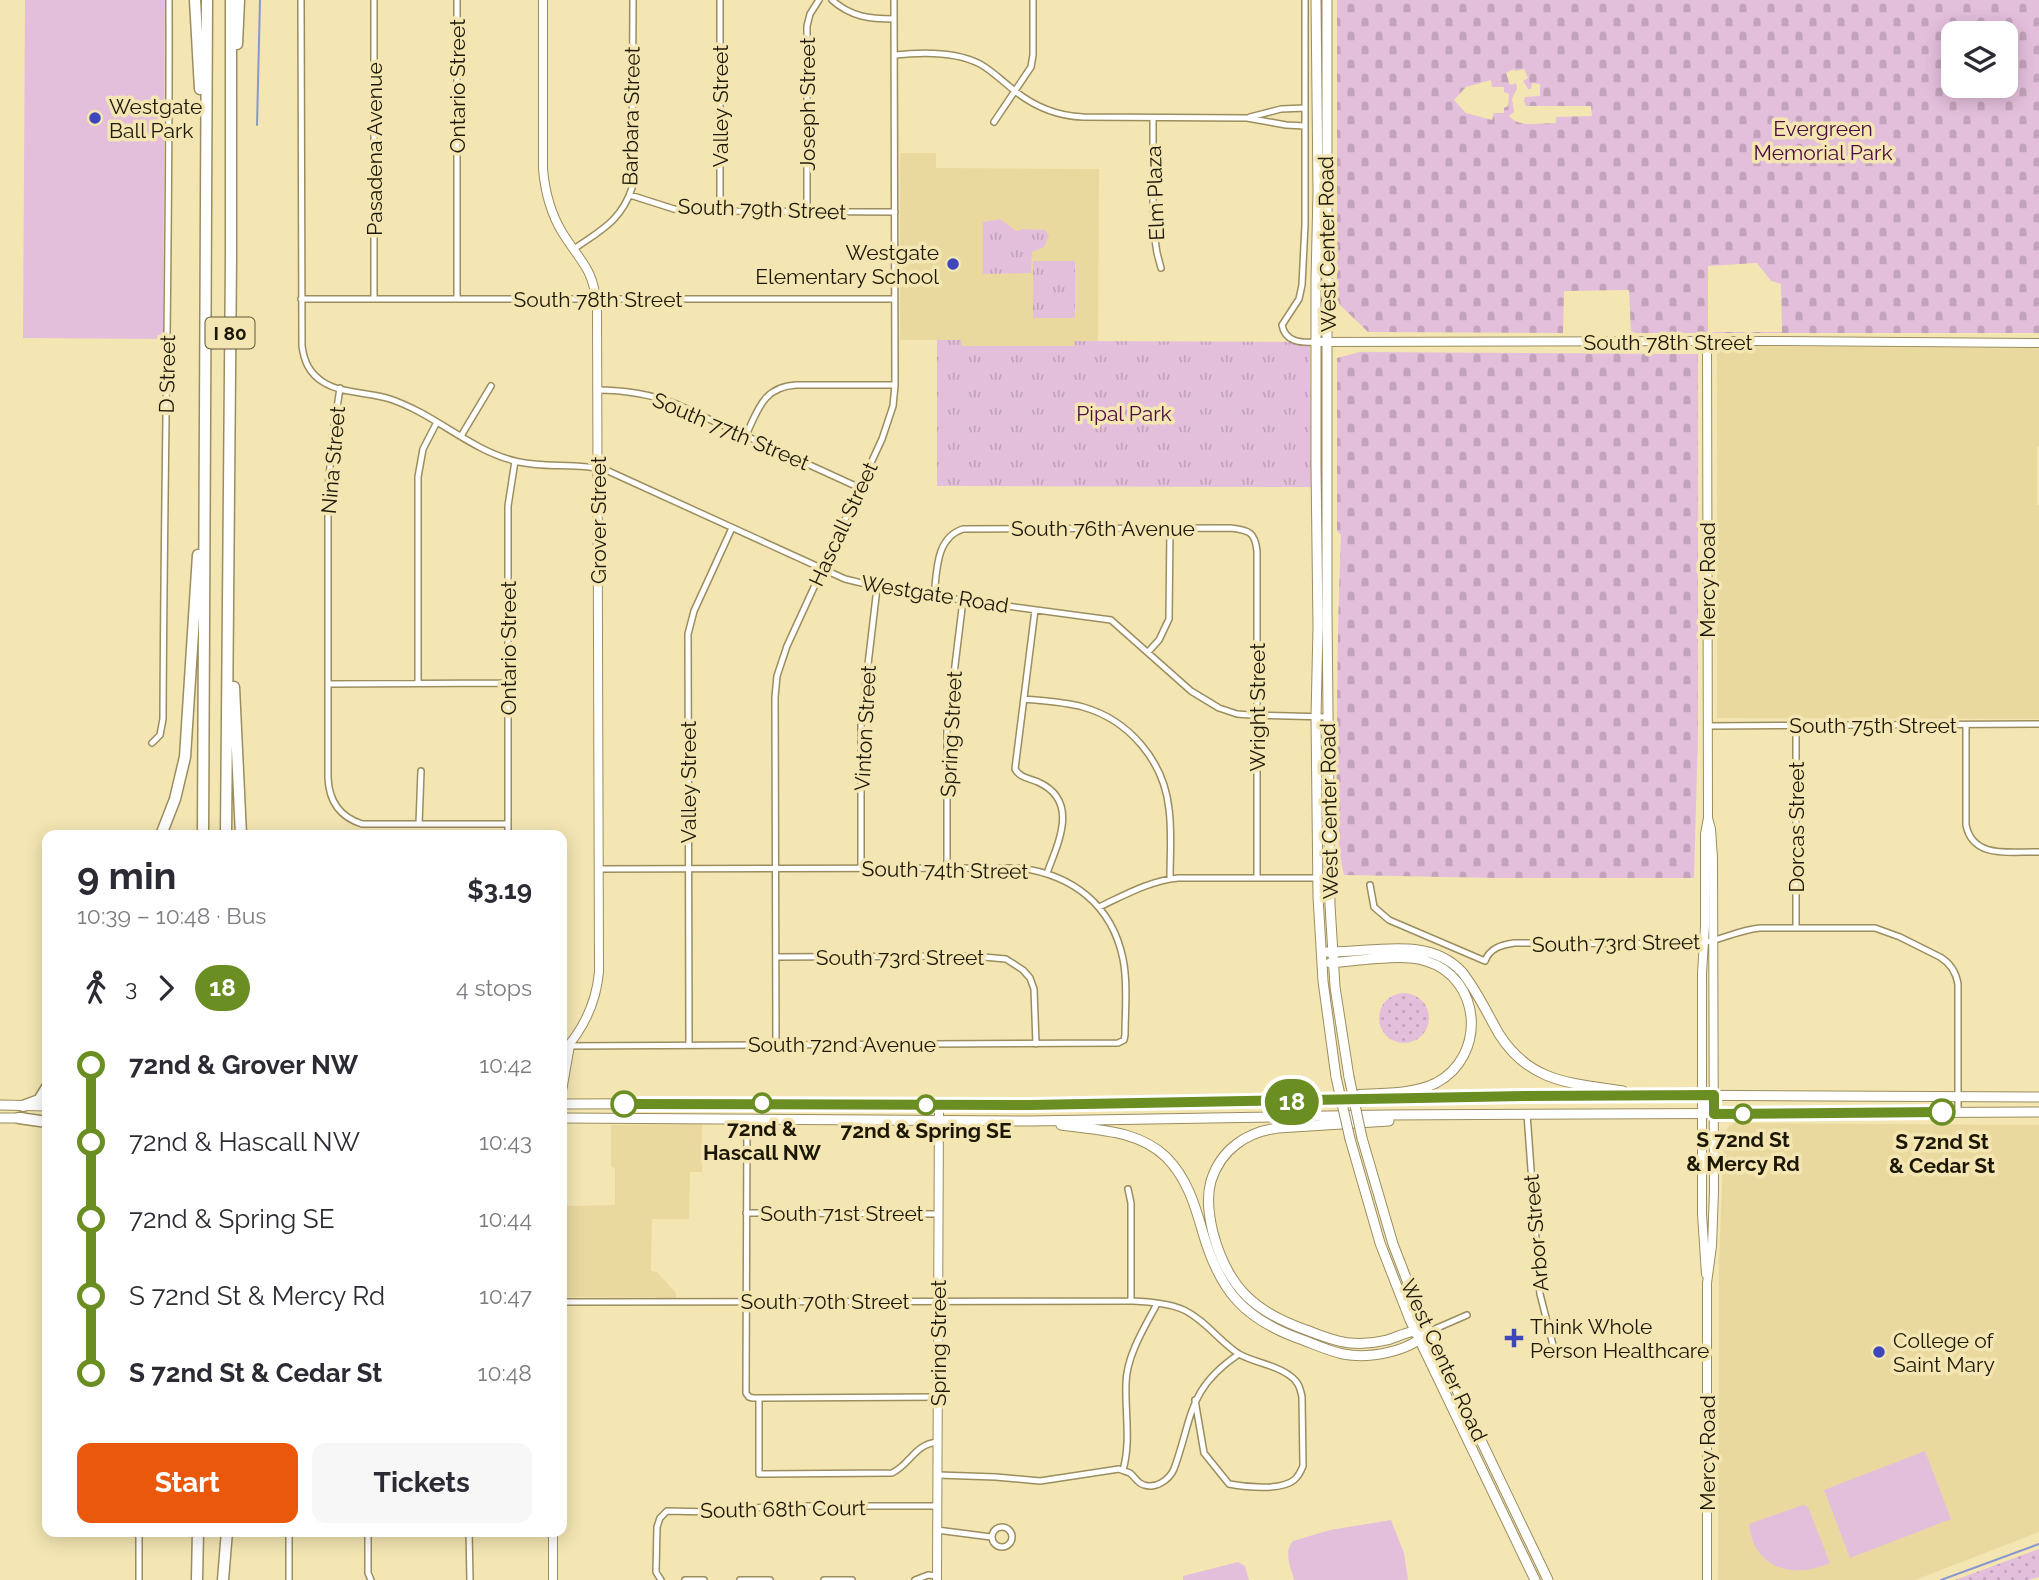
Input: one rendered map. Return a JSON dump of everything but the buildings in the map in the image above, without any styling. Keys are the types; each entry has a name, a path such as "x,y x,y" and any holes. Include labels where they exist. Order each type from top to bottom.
{"highway":[{"path":"195,0 205,221"},
{"name":"I 80","path":"203,830 207,0"},
{"name":"I 80","path":"226,830 231,0"},
{"path":"230,148 239,0"},
{"path":"163,830 177,792 187,744 205,468"},
{"path":"229,518 241,830"},
{"path":"23,1106 39,1100 42,1095"},
{"path":"9,1118 42,1120"},
{"path":"197,1580 198,1537"},
{"path":"220,1537 221,1580"},
{"path":"221,1580 225,1537"}],"main road":[{"name":"Grover Street","path":"543,0 544,186 553,216 589,272 596,299 599,972 597,990 586,1022 567,1045"},
{"name":"West Center Road","path":"1316,0 1317,878 1321,964 1336,1077 1350,1139 1380,1243 1417,1335 1535,1580"},
{"name":"West Center Road","path":"1328,0 1326,96 1329,905 1339,1018 1362,1138 1393,1244 1428,1332 1548,1580"},
{"name":"Mercy Road","path":"1707,341 1708,818 1705,834 1714,1095 1713,1218 1707,1283 1707,1580"},
{"name":"South 78th Street","path":"1315,342 2039,343"},
{"name":"Mercy Road","path":"1707,1283 1702,1229 1702,972 1708,942"},
{"path":"1321,964 1333,958 1412,949 1439,955 1462,972 1509,1048 1536,1071 1563,1082 1652,1095"},
{"path":"1261,1102 1416,1089 1435,1083 1457,1066 1470,1042 1471,1014 1465,993 1447,971 1429,961 1409,958 1333,958 1320,953"},
{"path":"567,1104 939,1105 1652,1095 2039,1097"},
{"path":"747,1119 760,1103"},
{"name":"Spring Street","path":"937,1578 939,1105"},
{"path":"5,1106 42,1106"},
{"path":"567,1118 1030,1121 1527,1114 2039,1112"},
{"path":"1428,1332 1381,1341 1349,1343 1332,1340 1285,1323 1261,1309 1239,1287 1221,1255 1213,1231 1208,1196 1212,1179 1228,1150 1245,1137 1261,1131 1478,1115"},
{"path":"1030,1121 1127,1135 1166,1157 1181,1175 1190,1192 1220,1278 1243,1307 1268,1326 1284,1334 1349,1354 1387,1352 1417,1335"},
{"path":"553,1537 553,1580"}],"street":[{"name":"D Street","path":"152,743 160,735 163,719 169,0"},
{"name":"Nina Street","path":"301,0 302,346 306,363 316,377 324,383 340,388 328,488 328,789 340,811 362,824 419,824"},
{"name":"Pasadena Avenue","path":"374,0 374,299"},
{"name":"Ontario Street","path":"457,0 457,299"},
{"name":"Barbara Street","path":"574,249 613,221 630,195 633,181 633,0"},
{"name":"Valley Street","path":"720,0 720,212"},
{"name":"Joseph Street","path":"807,212 807,26 810,14 819,0"},
{"path":"832,0 845,11 860,17 894,19"},
{"name":"Hascall Street","path":"776,1045 775,689 787,646 887,427 893,406 894,0"},
{"path":"994,122 1027,75 1032,60 1033,0"},
{"path":"895,55 942,54 965,58 987,69 1015,92 1042,108 1066,116 1247,118 1305,126 1305,0"},
{"path":"1247,118 1284,109 1305,108"},
{"name":"Elm Plaza","path":"1153,118 1153,227 1161,268"},
{"name":"South 78th Street","path":"1305,126 1302,289 1299,299 1282,325 1288,338 1315,342"},
{"name":"South 79th Street","path":"630,195 682,211 895,212"},
{"name":"South 78th Street","path":"301,299 895,299"},
{"path":"746,435 762,402 771,392 781,387 895,385"},
{"path":"461,436 491,386"},
{"name":"Westgate Road","path":"340,388 391,400 437,422 489,452 515,461 538,465 590,466 606,470 845,579 877,588 934,597 1111,620 1191,691 1205,701 1231,712 1328,717"},
{"name":"South 77th Street","path":"597,390 631,392 662,398 860,488"},
{"path":"418,683 418,477 423,449 437,422"},
{"name":"Ontario Street","path":"508,830 508,506 515,461"},
{"name":"Valley Street","path":"688,1045 688,634 694,611 732,528"},
{"name":"South 76th Avenue","path":"934,597 943,545 950,535 971,528 1241,529 1254,536"},
{"path":"1148,652 1160,640 1169,619 1170,528"},
{"name":"Wright Street","path":"1254,536 1257,551 1257,878"},
{"name":"Vinton Street","path":"861,868 861,724 877,588"},
{"name":"Spring Street","path":"947,868 947,731 963,600"},
{"path":"1035,610 1016,771 1021,776 1041,783 1052,792 1059,803 1063,820 1062,834 1046,873"},
{"path":"328,684 508,683"},
{"path":"1024,699 1074,705 1096,712 1122,727 1143,747 1159,772 1168,799 1170,879"},
{"name":"South 75th Street","path":"1707,726 2039,724"},
{"name":"Dorcas Street","path":"1796,725 1796,928"},
{"path":"1966,725 1966,825 1973,843 1990,851 2039,852"},
{"path":"421,771 419,824 508,824"},
{"name":"South 74th Street","path":"598,869 1020,868 1046,873 1076,887 1098,907 1113,929 1123,959 1125,1035 1122,1042"},
{"path":"1098,907 1150,884 1170,879 1317,878"},
{"name":"South 73rd Street","path":"1370,885 1374,907 1389,920 1485,961 1487,955 1497,947 1514,943 1708,942 1750,929 1882,930 1940,957 1952,968 1958,984 1958,1096"},
{"name":"South 73rd Street","path":"776,957 996,957 1010,961 1030,978 1034,989 1036,1044"},
{"name":"South 72nd Avenue","path":"567,1046 1122,1042"},
{"path":"1958,1096 1958,1112"},
{"name":"Arbor Street","path":"1527,1114 1540,1294 1554,1349"},
{"path":"747,1119 746,1393 751,1398 938,1397"},
{"path":"1128,1189 1131,1209 1131,1301"},
{"name":"South 71st Street","path":"746,1213 938,1214"},
{"name":"South 70th Street","path":"567,1302 1131,1301 1184,1310 1239,1354"},
{"path":"1123,1471 1128,1428 1127,1373 1134,1351 1157,1304"},
{"path":"1428,1332 1467,1315"},
{"path":"938,1475 1040,1481 1107,1469 1130,1473 1141,1483 1151,1486 1162,1482 1172,1474 1195,1400 1206,1382 1239,1354 1283,1371 1297,1381 1300,1387 1303,1465 1295,1479 1281,1486 1229,1483 1204,1453 1195,1400"},
{"path":"759,1398 759,1474 894,1472 924,1444 938,1442"},
{"name":"South 68th Court","path":"662,1580 656,1572 657,1524 662,1515 672,1510 710,1512 777,1506 937,1506"},
{"path":"937,1530 991,1536"},
{"path":"138,1580 139,1537"},
{"path":"289,1537 289,1580"},
{"path":"368,1537 370,1580"},
{"path":"469,1537 470,1580"},
{"path":"915,1580 928,1575 937,1578"},
{"path":"685,1580 704,1580"},
{"path":"740,1580 769,1580"},
{"path":"824,1580 852,1580"}],"shaded area":[{"path":"900,153 936,153 936,168 1099,169 1098,341 1075,341 1075,346 961,346 961,340 900,340"},
{"path":"1717,346 2039,348 2039,719 1717,718"},
{"name":"College of Saint Mary","path":"1735,1123 2039,1125 2039,1532 1915,1580 1718,1580 1719,1260 1724,1133"},
{"path":"702,1124 702,1172 690,1172 689,1219 652,1219 651,1271 657,1272 676,1293 676,1299 567,1297 567,1206 615,1205 611,1125"}],"green space":[{"name":"Westgate Ball Park","path":"25,0 165,0 163,339 23,338"},
{"name":"Evergreen Memorial Park","path":"1337,0 2039,0 2039,333 1631,333 1629,290 1564,291 1563,333 1368,332 1337,302","holes":["1514,69 1524,69 1528,78 1523,81 1528,89 1531,89 1532,83 1540,84 1540,96 1525,97 1526,106 1591,106 1592,116 1556,117 1556,123 1537,124 1513,120 1509,116 1514,112 1512,99 1517,88 1516,83 1510,85 1506,73","1491,80 1492,87 1504,87 1504,92 1509,94 1504,113 1494,113 1492,120 1466,113 1454,100 1466,87","1757,263 1771,281 1781,284 1782,332 1708,332 1708,266"]},
{"path":"1000,219 1016,231 1045,230 1049,235 1044,247 1032,252 1031,273 983,274 983,222"},
{"path":"1033,261 1075,261 1075,318 1033,318"},
{"name":"Pipal Park","path":"937,340 961,340 962,346 1074,346 1075,341 1310,342 1311,487 937,486"},
{"path":"1360,352 1698,354 1698,734 1694,878 1344,875 1337,808 1337,663 1341,535 1337,531 1337,358"},
{"path":"1404,993 1421,1001 1429,1018 1421,1035 1404,1043 1387,1035 1379,1018 1387,1001"},
{"path":"1925,1451 1951,1519 1850,1558 1824,1490"},
{"path":"1803,1505 1808,1507 1830,1563 1816,1568 1789,1570 1767,1560 1758,1551 1749,1524"},
{"path":"1391,1520 1404,1553 1408,1580 1294,1580 1288,1555 1293,1541 1330,1530"},
{"path":"2039,1549 2039,1577 2029,1580 1955,1580"},
{"path":"1238,1562 1245,1566 1249,1580 1183,1580 1183,1576"}],"waterway":[{"path":"257,125 260,0"},
{"path":"1941,1580 2039,1544"}],"bus line":[{"name":"18","path":"624,1104 1030,1105 1714,1095 1714,1114 1942,1112"}],"place":[{"name":"Westgate Ball Park","path":"95,118"},
{"name":"Westgate Elementary School","path":"953,264"},
{"name":"72nd & Hascall NW","path":"762,1103"},
{"name":"72nd & Spring SE","path":"926,1105"},
{"name":"S 72nd St & Cedar St","path":"1942,1112"},
{"name":"S 72nd St & Mercy Rd","path":"1743,1114"},
{"name":"Think Whole Person Healthcare","path":"1514,1338"},
{"name":"College of Saint Mary","path":"1879,1352"}]}
